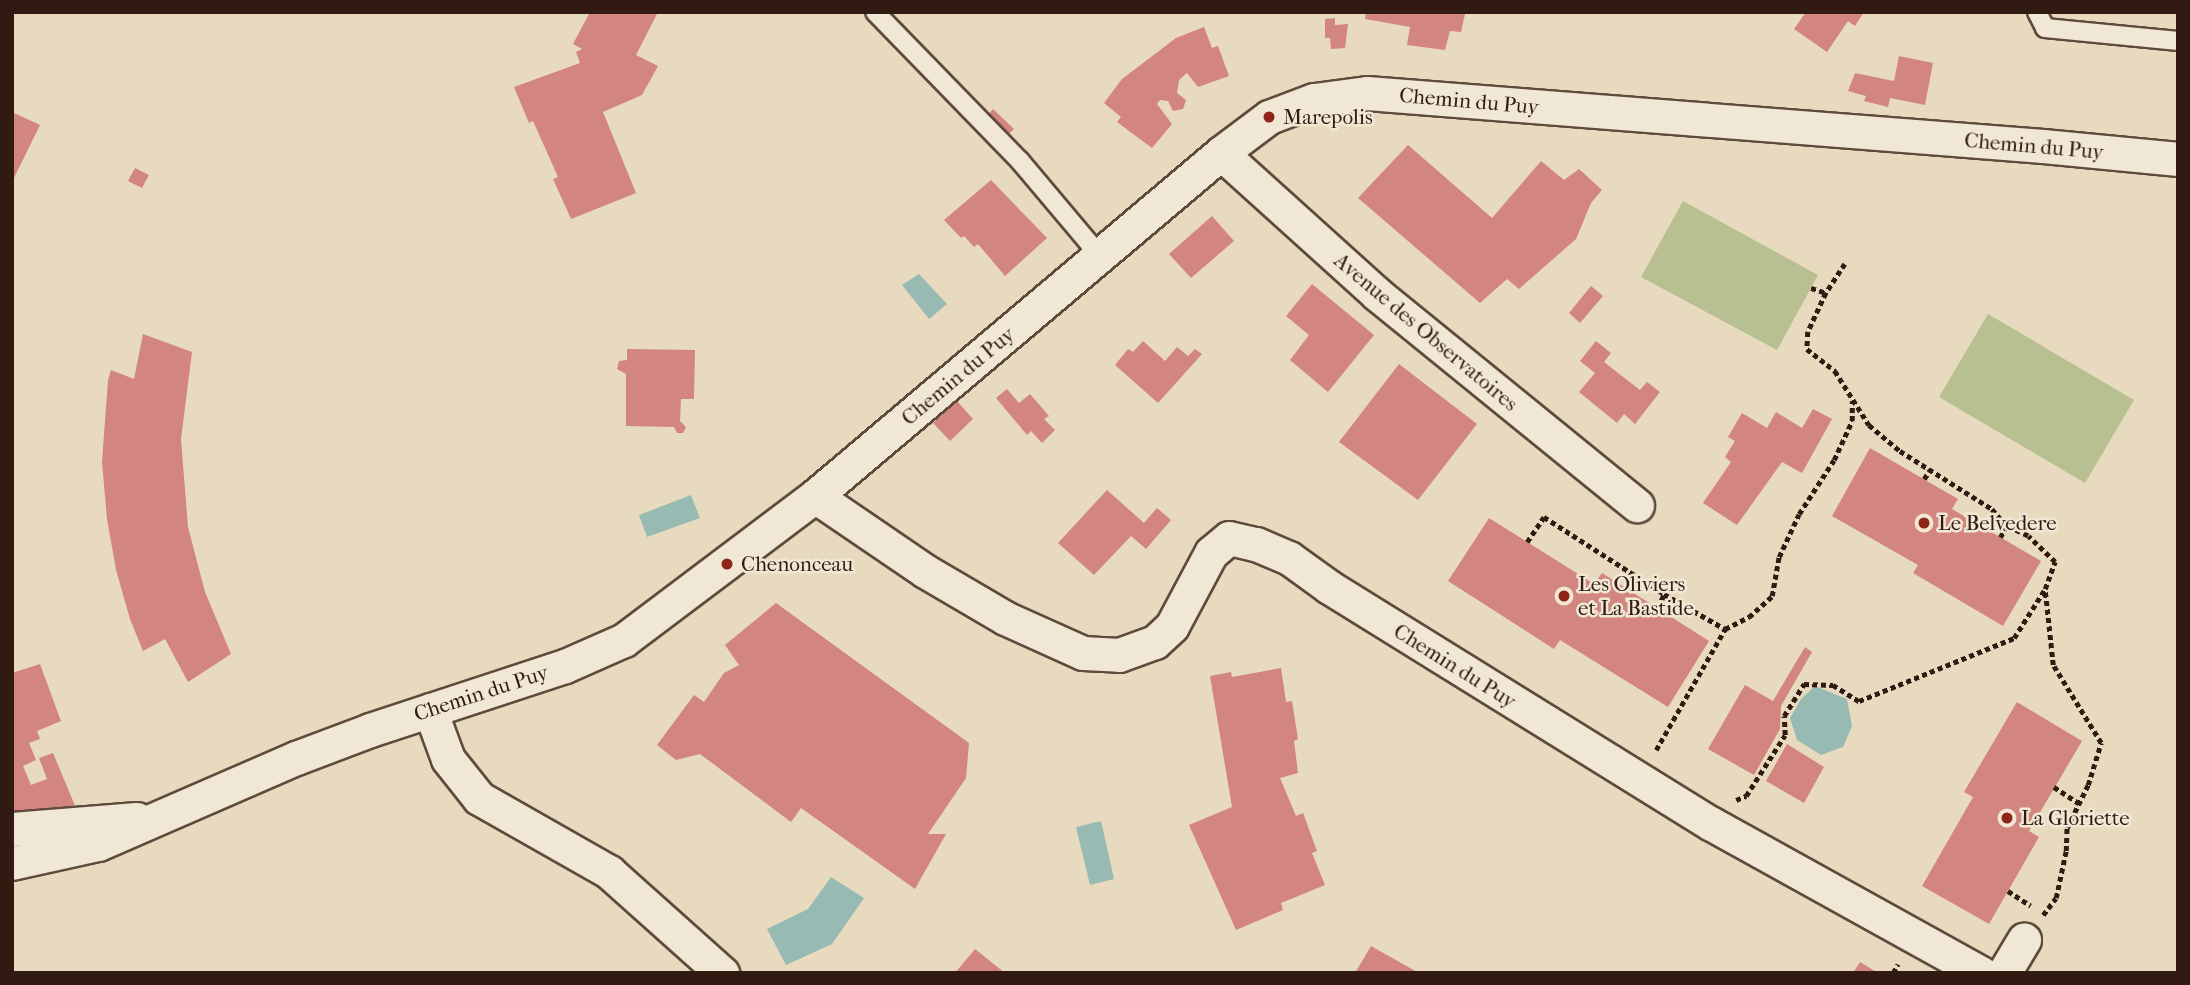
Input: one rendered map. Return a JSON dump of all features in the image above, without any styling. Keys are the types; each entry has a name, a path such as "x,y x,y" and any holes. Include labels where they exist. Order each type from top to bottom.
{"street":[{"name":"Chemin du Puy","path":"12,863 98,844 296,758 565,666 624,639 815,495 1221,153 1269,117 1314,100 1367,93 2178,159"},
{"name":"Avenue des Observatoires","path":"1221,153 1377,294 1637,505"},
{"name":"Chemin du Puy","path":"815,495 925,572 1004,618 1083,653 1119,655 1155,642 1172,626 1211,554 1228,538 1256,544 1289,558 1329,587 1710,823 1981,973"},
{"path":"430,710 448,759 479,798 609,872 722,973"},
{"name":"Chemin du Puy","path":"12,829 153,818"},
{"path":"2004,973 2024,940"}],"lane":[{"path":"875,12 1020,161 1100,256"},
{"path":"2038,12 2045,28 2178,41"}],"path":[{"path":"1725,805 1746,796 1760,776 1785,735 1784,716 1804,684 1833,685 1859,701 2014,638 2045,589 2055,562 2028,536 2007,526 1992,509 1900,451 1869,425 1835,371 1807,349 1808,332 1826,293 1845,264"},
{"path":"1811,288 1826,293"},
{"path":"1651,758 1725,629 1749,617 1772,596 1779,557 1799,514 1834,460 1852,421 1852,401"},
{"path":"1924,479 1930,470"},
{"path":"1527,542 1544,517 1664,594 1725,629"},
{"path":"2001,537 2007,526"},
{"path":"2024,940 2056,898 2066,851 2067,828 2101,743 2053,665 2045,589"},
{"path":"1658,608 1664,594"},
{"path":"2054,787 2079,803"},
{"path":"2008,891 2044,914"}],"green space":[{"path":"1683,201 1818,275 1777,350 1641,277"},
{"path":"1988,314 2134,400 2085,483 1939,397"}],"water":[{"path":"919,274 947,304 929,319 902,285"},
{"path":"691,495 700,518 647,537 639,515"},
{"path":"1815,686 1847,699 1852,726 1843,747 1821,755 1797,740 1790,718 1801,699"},
{"path":"1101,821 1114,879 1090,885 1076,827"},
{"path":"831,877 864,898 832,944 786,965 767,929 808,909"}],"building":[{"path":"590,12 658,12 636,55 658,66 642,95 603,112 636,193 571,219 553,179 558,177 533,121 529,123 514,87 580,63 576,52 582,49 573,44"},
{"path":"1366,12 1465,14 1461,32 1450,31 1445,50 1407,45 1410,27 1365,19"},
{"path":"1806,12 1864,12 1855,26 1848,21 1827,52 1794,29"},
{"path":"1335,18 1335,25 1348,24 1345,48 1331,49 1330,38 1325,38 1325,19"},
{"path":"1204,27 1212,48 1218,46 1229,76 1198,87 1187,73 1179,80 1177,93 1186,100 1183,109 1173,111 1168,101 1160,100 1157,104 1172,124 1152,148 1117,122 1121,117 1104,103 1122,79 1176,38"},
{"path":"1899,56 1933,63 1925,105 1890,98 1888,107 1864,101 1866,96 1848,91 1855,73 1894,81"},
{"path":"993,109 1014,129 1009,134 988,115"},
{"path":"12,112 40,125 12,182"},
{"path":"1408,145 1492,218 1541,161 1564,180 1579,169 1602,190 1591,203 1576,239 1519,289 1507,279 1480,303 1358,198"},
{"path":"135,168 149,175 142,188 128,181"},
{"path":"991,180 1047,238 1005,276 978,244 974,247 964,236 961,238 944,220"},
{"path":"1212,216 1234,241 1191,278 1169,254"},
{"path":"1312,284 1374,335 1328,392 1290,360 1309,335 1286,316"},
{"path":"1591,286 1603,296 1580,323 1569,313"},
{"path":"143,334 192,352 181,439 188,527 205,592 231,654 188,682 165,639 143,651 130,619 116,570 107,519 102,462 108,380 111,370 134,379"},
{"path":"1143,341 1165,361 1177,347 1188,356 1195,349 1202,354 1158,403 1115,365 1128,349 1133,352"},
{"path":"1596,341 1611,353 1604,362 1640,390 1647,382 1660,392 1635,424 1624,414 1617,423 1579,392 1595,373 1580,361"},
{"path":"627,349 695,350 694,399 681,399 680,421 686,427 683,433 677,433 674,427 626,426 626,374 617,369 619,361 627,360"},
{"path":"1399,364 1477,424 1418,500 1339,442"},
{"path":"1007,389 1019,403 1030,394 1049,416 1044,419 1055,430 1042,443 1031,431 1027,435 996,398"},
{"path":"957,401 973,419 950,441 933,423"},
{"path":"1813,409 1832,419 1802,473 1782,462 1737,525 1703,503 1731,462 1725,457 1735,441 1728,437 1742,413 1767,428 1776,412 1802,428"},
{"name":"Le Belvedere","path":"1870,448 1958,499 1952,509 2041,561 2003,626 1913,573 1918,565 1832,516"},
{"path":"1107,490 1144,523 1157,508 1171,520 1146,549 1131,536 1094,575 1058,543"},
{"name":"Les Oliviers et La Bastide","path":"1489,518 1594,584 1602,573 1709,641 1668,707 1560,640 1554,649 1448,581"},
{"path":"776,603 969,743 966,778 928,834 946,834 915,889 801,808 791,822 700,754 676,760 657,745 694,695 704,702 724,673 739,665 725,645"},
{"path":"1805,647 1812,652 1781,706 1780,729 1754,775 1708,749 1745,685 1773,701"},
{"path":"40,664 61,721 37,731 40,739 29,743 36,760 23,766 31,785 47,779 39,758 53,753 76,808 12,814 12,673"},
{"path":"1281,668 1286,702 1292,701 1298,739 1294,741 1298,773 1280,778 1296,816 1303,813 1317,851 1312,853 1325,885 1281,903 1283,910 1236,930 1189,825 1232,807 1210,676 1231,672 1232,677"},
{"name":"La Gloriette","path":"2017,702 2082,741 2029,831 2039,837 1989,924 1922,886 1973,797 1964,792"},
{"path":"1787,744 1824,767 1804,803 1766,781"},
{"path":"1371,946 1419,973 1355,973"},
{"path":"975,949 1005,973 955,973"},
{"path":"1860,962 1878,973 1853,973"}],"place":[{"name":"Marepolis","path":"1269,117"},
{"name":"Le Belvedere","path":"1924,523"},
{"name":"Chenonceau","path":"727,564"},
{"name":"Les Oliviers et La Bastide","path":"1564,596"},
{"name":"La Gloriette","path":"2007,818"}]}
